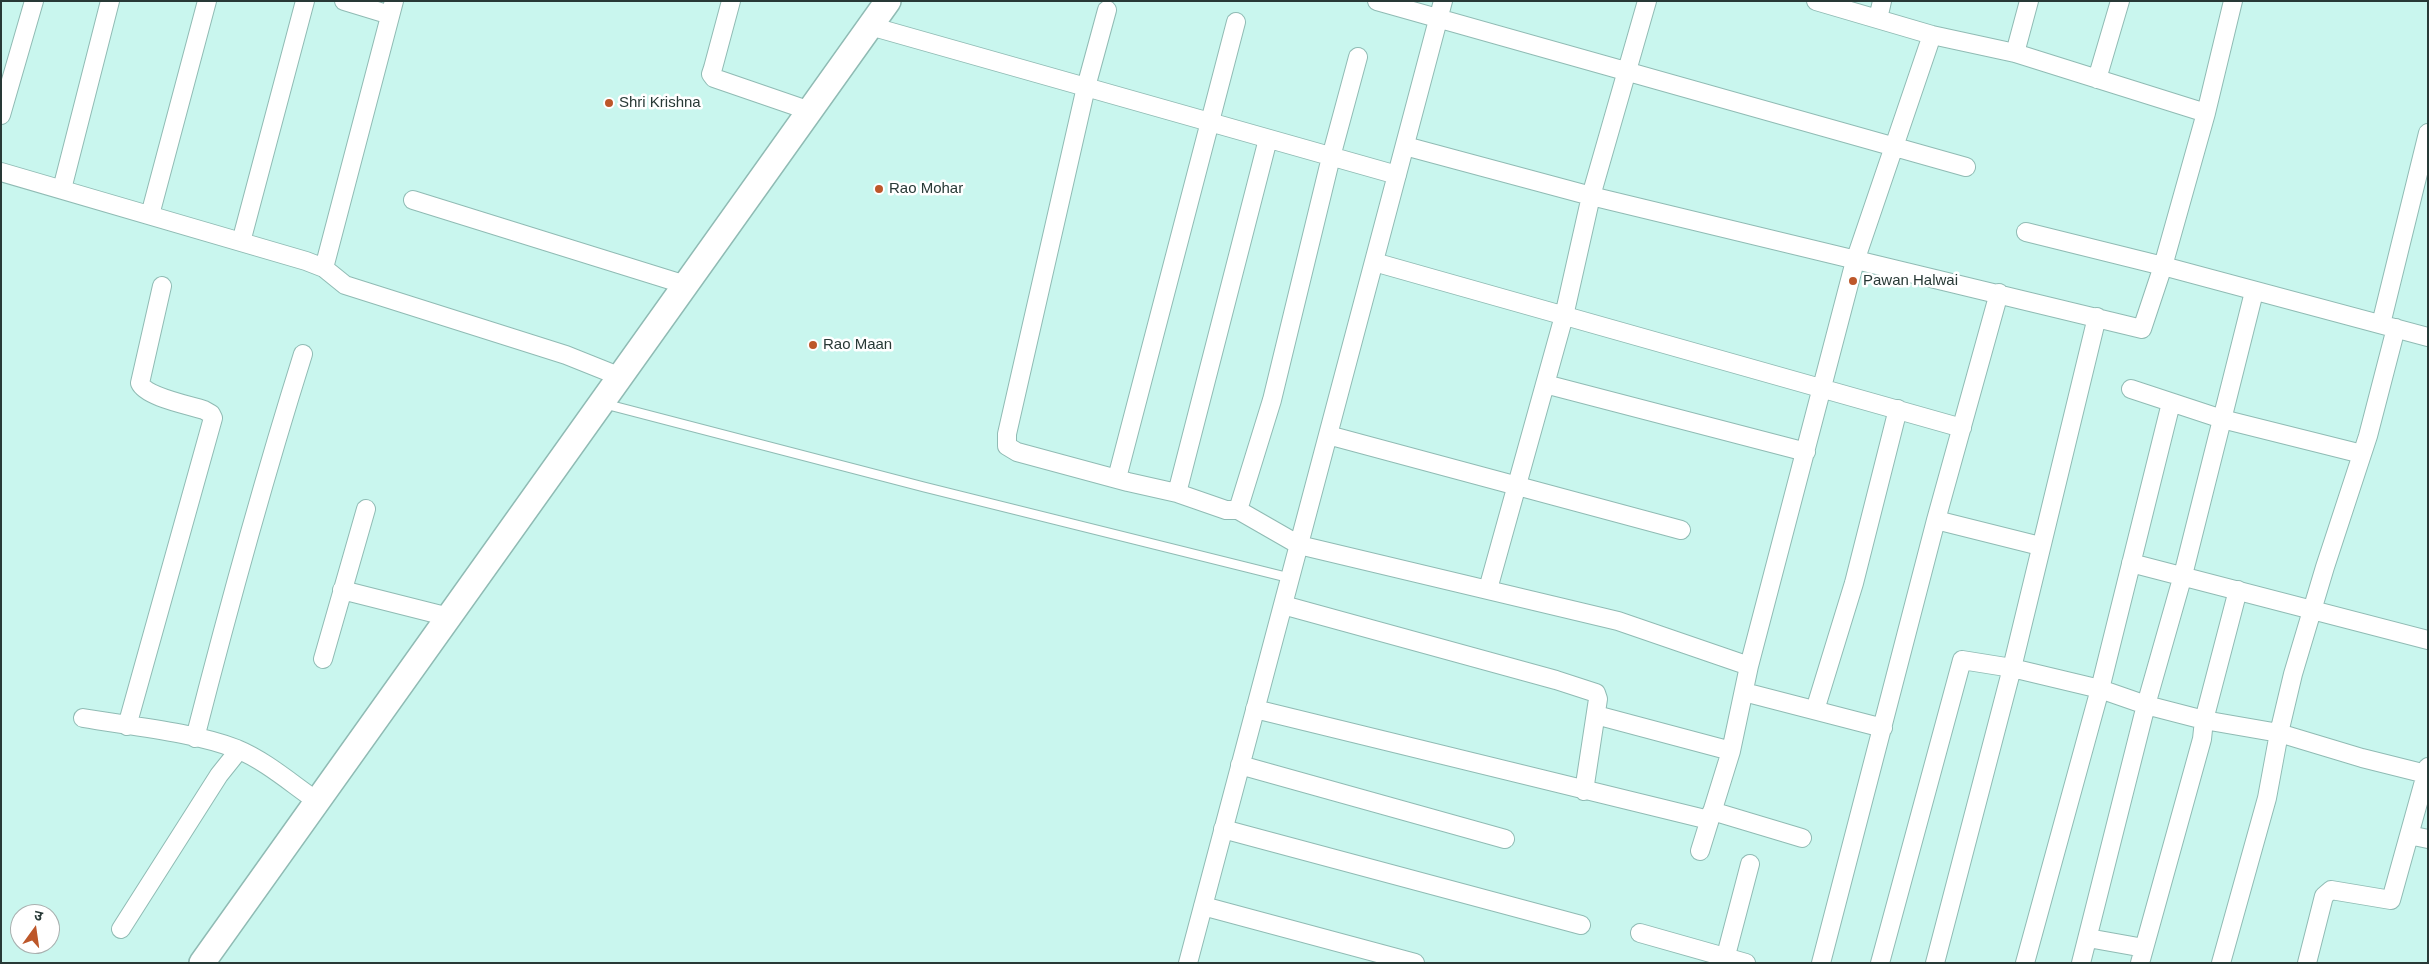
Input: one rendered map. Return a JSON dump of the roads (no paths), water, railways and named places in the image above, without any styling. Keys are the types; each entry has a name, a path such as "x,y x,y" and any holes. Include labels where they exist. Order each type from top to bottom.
{"street":[{"path":"1,115 34,1"},
{"path":"62,190 110,1"},
{"path":"150,215 207,1"},
{"path":"241,242 305,1"},
{"path":"324,268 392,8 344,1"},
{"path":"731,1 711,74 714,78 810,111"},
{"path":"202,963 888,1"},
{"path":"1377,1 1441,10 1628,71 1966,167"},
{"path":"1488,589 1564,316 1591,196 1647,1"},
{"path":"1816,1 1932,35 2016,53 2097,80 2206,112"},
{"path":"1878,19 1882,1"},
{"path":"2016,53 2029,1"},
{"path":"2097,80 2120,1"},
{"path":"1405,146 1591,196 2142,329 2206,112 2233,1"},
{"path":"1107,10 1086,87 1007,434 1008,446 1017,452 1178,493 1226,510 1238,510 1299,545 1618,621 1749,666"},
{"path":"1188,963 1441,10"},
{"path":"1117,478 1208,122 1236,22"},
{"path":"870,26 1397,175"},
{"path":"1700,851 1731,751 1749,666 1855,261 1896,147 1932,35"},
{"path":"1238,510 1272,400 1331,157 1358,57"},
{"path":"2221,963 2267,798 2279,733 2312,611 2362,454 2428,133"},
{"path":"1178,493 1268,138"},
{"path":"1,172 324,268 345,285 566,356 620,377"},
{"path":"413,200 686,285"},
{"path":"2026,232 2428,337"},
{"path":"1374,262 1821,386 1962,428"},
{"path":"127,726 212,418 211,414 204,410 150,394 142,388 140,383 162,286"},
{"path":"2081,963 2146,705 2183,575 2254,292"},
{"path":"1822,963 1936,520 1999,293"},
{"path":"1935,963 2012,668 2040,546 2097,317"},
{"path":"195,738 250,529 303,354"},
{"path":"1545,384 1806,452"},
{"path":"2131,389 2222,418 2362,454"},
{"path":"2026,963 2100,689 2171,403"},
{"path":"1815,710 1854,583 1898,409"},
{"path":"1328,435 1681,530"},
{"path":"323,659 366,509"},
{"path":"1936,520 2040,546"},
{"path":"2131,563 2428,640"},
{"path":"342,590 449,617"},
{"path":"2088,938 2142,956 2202,739 2204,720 2238,590"},
{"path":"1283,605 1596,693 1598,699 1584,791"},
{"path":"1880,963 1961,662 1965,659 2100,689 2146,705 2204,720 2279,733 2362,758 2427,770 2391,900 2331,890 2327,892 2324,896 2307,963"},
{"path":"1744,692 1883,728"},
{"path":"1255,709 1584,791 1710,816 1802,838"},
{"path":"1596,715 1731,751"},
{"path":"83,718 195,738 239,750 260,762 317,802"},
{"path":"121,929 219,775 239,750"},
{"path":"1240,765 1505,839"},
{"path":"1223,829 1581,925"},
{"path":"2409,835 2428,840"},
{"path":"1724,960 1750,864"},
{"path":"1203,906 1415,963"},
{"path":"1640,933 1724,960 1746,963"}],"lane":[{"path":"602,403 684,423 924,488 1290,578"}],"place":[{"name":"Shri Krishna","path":"609,103"},
{"name":"Rao Mohar","path":"879,189"},
{"name":"Pawan Halwai","path":"1853,281"},
{"name":"Rao Maan","path":"813,345"}]}
